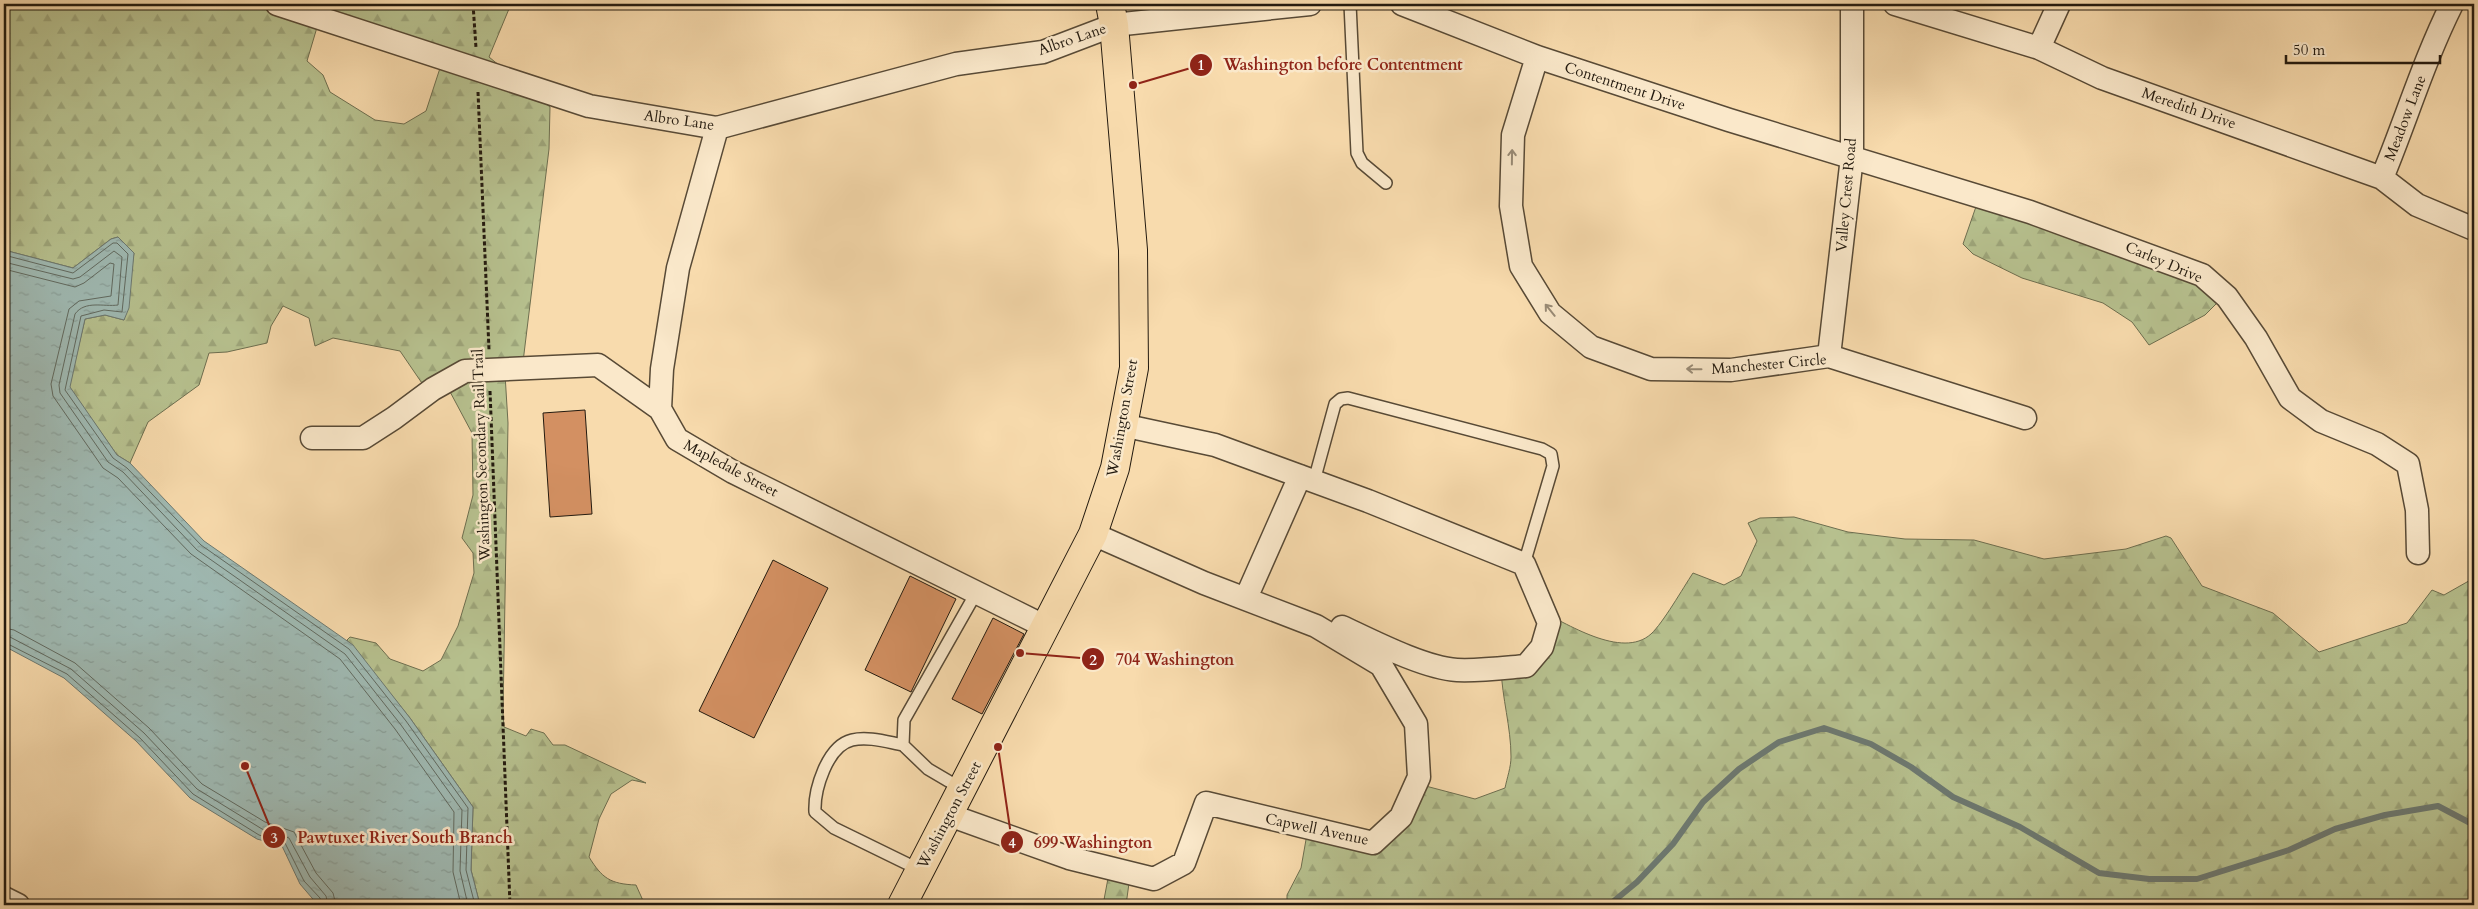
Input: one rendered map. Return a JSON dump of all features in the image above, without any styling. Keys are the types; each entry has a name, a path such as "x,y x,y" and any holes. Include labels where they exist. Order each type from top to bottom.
{"main road":[{"name":"Washington Street","path":"902,905 1093,534 1115,468 1134,368 1133,250 1112,14"}],"street":[{"name":"Albro Lane","path":"277,4 478,68 589,106 717,128 956,64 1043,52 1112,14"},
{"path":"1112,14 1310,4"},
{"name":"Contentment Drive","path":"1402,4 1538,56 1729,120 1852,157"},
{"name":"Valley Crest Road","path":"1829,356 1852,157 1852,4"},
{"name":"Meredith Drive","path":"1895,4 2039,48 2102,78 2382,178 2416,205 2474,230"},
{"path":"2039,48 2059,4"},
{"name":"Meadow Lane","path":"2382,178 2402,131 2436,35 2452,4"},
{"name":"Manchester Circle","path":"1538,56 1513,135 1511,206 1521,266 1550,313 1591,348 1651,369 1731,370 1829,356 2025,418"},
{"path":"660,409 662,369 678,268 717,128"},
{"name":"Carley Drive","path":"1852,157 2030,212 2202,276 2227,297 2256,338 2290,398 2321,421 2377,444 2408,464 2417,510 2418,554"},
{"path":"312,438 362,438 394,418 433,389 466,371 598,365 660,409"},
{"name":"Mapledale Street","path":"660,409 677,439 733,472 1046,627"},
{"path":"1122,425 1215,445 1307,478 1524,564 1549,623 1542,647 1526,666 1455,670 1413,658 1339,626 1316,626"},
{"path":"1246,598 1307,478"},
{"name":"Capwell Avenue","path":"949,815 1069,858 1154,879 1184,863 1206,803 1373,843 1401,817 1419,777 1416,724 1382,665 1316,626 1204,583 1093,534"},
{"path":"4,898 18,905"}],"lane":[{"path":"1350,4 1357,153 1362,163 1386,183"},
{"path":"1307,478 1335,404 1340,399 1348,398 1542,449 1551,454 1553,466 1524,564"},
{"path":"903,746 904,720 976,593"},
{"path":"920,870 834,828 815,812 814,798 822,773 833,753 851,740 872,739 903,746 928,769 962,789"}],"path":[{"name":"Washington Secondary Rail Trail","path":"473,4 478,68 510,905"}],"green space":[{"path":"4,4 511,4 489,57 550,107 549,149 523,362 505,374 508,423 504,727 526,736 531,729 544,733 553,745 565,745 646,783 632,780 611,794 599,819 589,857 603,875 613,881 636,885 645,905 480,905 471,870 473,807 410,718 347,640 350,637 376,643 390,659 423,671 441,660 458,626 474,573 473,553 462,538 473,495 472,433 448,388 428,392 400,351 333,338 315,346 309,318 283,306 271,326 267,343 227,352 209,353 199,385 148,422 130,463 117,455 69,387 85,319 105,315 124,320 134,253 118,237 111,239 73,268 4,250","holes":["318,24 442,62 426,111 404,124 375,120 330,92 323,75 307,61"]},
{"path":"1979,198 2224,296 2205,315 2149,345 2132,322 2103,303 2022,278 1973,254 1963,244"},
{"path":"1794,517 1848,532 1905,539 1974,540 2044,559 2126,549 2166,536 2171,538 2202,586 2273,613 2319,652 2407,623 2432,590 2444,595 2474,578 2474,905 1287,905 1287,895 1301,868 1307,834 1375,844 1418,784 1475,799 1505,788 1511,757 1501,668 1523,660 1540,633 1537,609 1594,636 1625,643 1639,641 1656,629 1693,573 1724,585 1741,576 1757,541 1748,523 1760,518"},
{"path":"1109,873 1130,876 1126,905 1103,905"}],"water":[{"path":"118,237 134,253 129,308 124,320 105,315 85,319 70,387 117,455 130,463 204,541 353,645 410,718 473,807 471,870 480,905 318,905 300,884 282,846 257,839 190,798 136,741 64,678 4,646 4,250 73,268 111,239"}],"building":[{"path":"585,410 592,514 550,517 543,413"},
{"path":"773,560 828,588 754,738 699,711"},
{"path":"910,576 956,599 911,692 865,670"},
{"path":"993,618 1024,634 982,714 952,699"}],"waterway":[{"path":"1609,905 1637,882 1673,844 1703,802 1739,769 1779,742 1824,728 1871,744 1911,767 1953,797 2020,827 2099,873 2149,879 2197,879 2289,850 2335,829 2385,815 2438,806 2474,825"}],"place":[{"name":"Washington before Contentment","path":"1133,85"},
{"name":"704 Washington","path":"1020,653"},
{"name":"699 Washington","path":"998,747"},
{"name":"Pawtuxet River South Branch","path":"245,766"}]}
